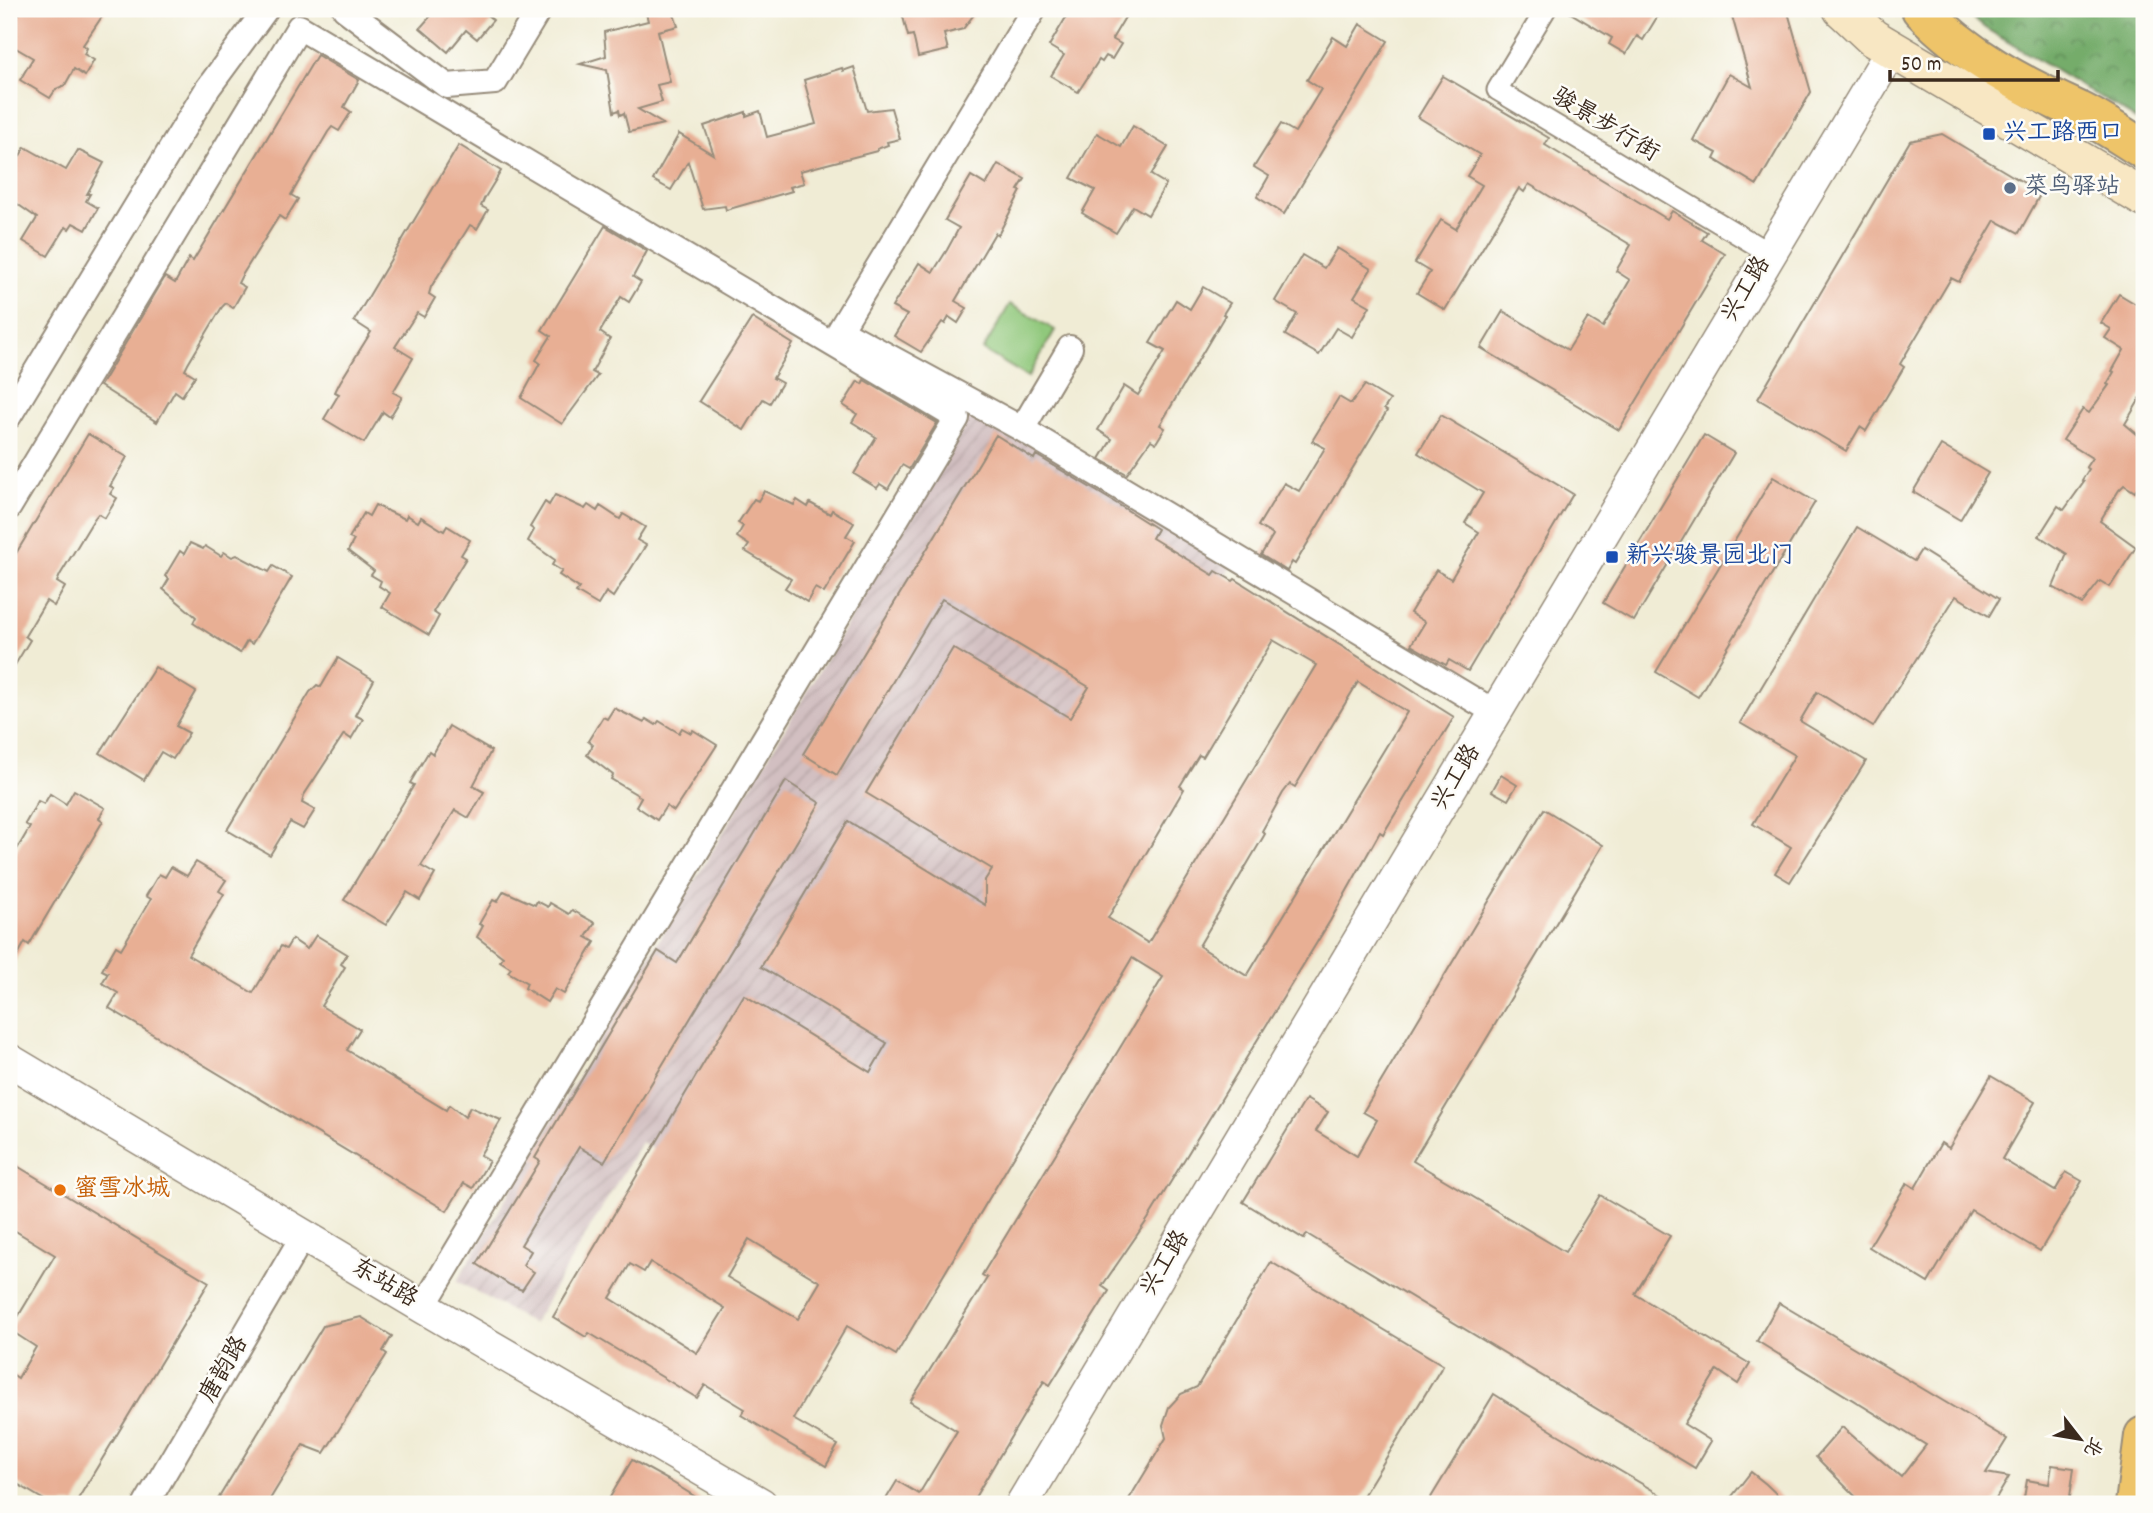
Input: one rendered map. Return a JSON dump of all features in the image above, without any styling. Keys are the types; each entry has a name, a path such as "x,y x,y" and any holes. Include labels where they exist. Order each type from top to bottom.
{"main road":[{"path":"1842,9 1856,26 1892,50 2144,198"},
{"path":"1921,9 1942,29 1996,70 2046,98 2093,119 2144,150"},
{"path":"1948,9 2024,60 2093,119"},
{"path":"2135,1504 2144,1436"}],"street":[{"path":"9,416 208,88 266,9"},
{"path":"343,9 447,86 495,82 539,9"},
{"path":"1034,9 840,330 1022,429 1496,713"},
{"name":"骏景步行街","path":"1546,9 1497,90 1769,253"},
{"path":"9,507 299,27 957,418 423,1307"},
{"name":"兴工路","path":"1021,1504 1892,50"},
{"path":"1022,429 1070,348"},
{"name":"东站路","path":"9,1060 423,1307 761,1504"},
{"name":"唐韵路","path":"146,1504 303,1236"}],"shaded area":[{"path":"974,410 1232,564 833,1255 641,1142 533,1324 457,1281"}],"green space":[{"path":"1961,9 2144,9 2144,124 1985,28"},
{"path":"1010,304 1055,330 1028,377 983,350"}],"building":[{"path":"22,9 107,9 83,45 87,48 84,54 94,60 85,76 74,69 65,85 56,89 50,98 20,80 33,58 9,44 9,13 16,18"},
{"path":"437,9 480,9 493,20 477,39 466,30 448,52 420,28"},
{"path":"645,9 672,9 678,26 658,31 670,82 657,85 662,102 638,109 663,124 629,132 624,113 620,115 619,110 614,112 607,70 580,64 606,56 604,32 648,21"},
{"path":"901,9 978,9 963,29 944,34 948,50 918,57 913,35 908,36"},
{"path":"1071,9 1130,9 1112,39 1121,44 1112,59 1106,56 1102,62 1099,60 1078,92 1051,76 1064,55 1049,46"},
{"path":"1564,9 1662,9 1643,40 1637,36 1626,54 1609,44 1612,38"},
{"path":"1730,9 1787,9 1811,92 1757,185 1714,159 1717,153 1693,140 1729,74 1752,87"},
{"path":"1360,24 1388,41 1284,214 1257,197 1269,176 1254,167 1281,124 1295,132 1321,89 1307,80 1333,37 1347,46"},
{"path":"317,55 359,80 344,107 351,112 339,131 332,127 328,132 291,195 298,199 285,220 279,216 241,277 238,283 245,287 233,308 226,303 222,307 188,364 185,370 195,376 182,396 175,391 157,422 100,386 165,277 175,283 189,258 193,261"},
{"path":"854,67 867,111 891,108 900,139 887,142 888,145 877,151 800,171 804,183 790,187 792,191 726,210 725,206 703,209 688,162 671,190 653,180 679,134 714,155 704,126 746,112 746,116 760,111 767,137 816,124 804,80"},
{"path":"1443,76 1549,138 1545,145 1667,219 1672,211 1707,232 1702,240 1725,254 1619,430 1481,348 1503,311 1568,350 1588,318 1603,327 1630,280 1616,271 1631,245 1529,184 1524,192 1519,188 1445,310 1417,293 1430,272 1415,263 1441,220 1456,229 1482,185 1467,176 1480,155 1418,117"},
{"path":"1133,126 1168,147 1151,175 1166,184 1148,215 1133,206 1116,233 1082,213 1095,190 1071,178 1097,133 1121,147"},
{"path":"1942,134 2041,193 2019,233 1995,220 1959,282 1951,278 1900,364 1904,367 1866,431 1860,427 1846,451 1758,399 1910,141"},
{"path":"459,145 501,171 481,206 488,210 477,229 470,225 431,287 429,294 435,298 424,317 417,313 395,347 413,358 393,392 402,397 390,417 383,412 364,443 324,419 339,394 335,392 340,382 371,332 354,321"},
{"path":"25,147 66,170 78,150 104,163 87,194 90,194 86,201 98,208 86,230 73,223 69,229 66,227 48,256 23,241 37,218 9,198 9,175"},
{"path":"998,164 1025,179 1018,190 1021,191 998,235 995,233 955,301 967,308 958,323 949,317 945,324 942,322 921,352 894,336 907,315 892,307 919,263 933,272 947,250 959,228 945,220 971,176 986,185"},
{"path":"605,226 647,251 633,277 641,282 629,302 621,297 600,332 610,339 592,372 598,375 562,424 521,398 540,363 536,360 551,336 542,330"},
{"path":"1337,248 1371,269 1354,297 1370,306 1352,337 1336,328 1319,355 1285,335 1297,314 1275,301 1302,255 1324,268"},
{"path":"1203,287 1230,303 1160,425 1165,428 1156,443 1151,440 1127,474 1100,459 1112,439 1098,430 1124,386 1138,395 1165,351 1150,343 1176,300 1190,309"},
{"path":"2119,294 2144,309 2144,392 2125,424 2144,440 2144,477 2135,492 2124,485 2119,490 2100,521 2136,547 2110,587 2100,581 2082,604 2053,587 2067,554 2039,536 2058,506 2064,510 2084,482 2082,480 2089,469 2086,467 2092,458 2063,440 2083,409 2089,413 2109,385 2107,384 2114,372 2112,371 2124,350 2105,338 2111,329 2101,323"},
{"path":"752,318 793,344 773,378 782,383 770,403 763,399 744,430 699,401"},
{"path":"864,380 937,423 909,469 902,465 888,489 880,484 877,488 854,474 876,437 852,422 857,414 843,405 858,381 862,384"},
{"path":"1365,385 1390,400 1384,409 1387,411 1295,564 1292,562 1287,571 1261,555 1273,535 1258,526 1284,483 1299,491 1325,448 1312,441 1339,397 1351,404"},
{"path":"1441,415 1573,494 1468,671 1449,660 1446,665 1411,645 1425,622 1410,613 1436,570 1451,579 1479,532 1465,523 1483,493 1418,453"},
{"path":"88,434 127,457 110,486 114,488 110,494 117,498 105,518 98,514 94,519 57,582 65,587 54,606 46,601 25,636 30,640 9,675 9,565"},
{"path":"996,435 1034,459 1036,455 1157,529 1152,538 1213,575 1216,571 1233,581 1235,579 1454,717 1383,834 1380,832 1330,921 1148,1219 1102,1286 1109,1291 1050,1385 1044,1381 971,1504 883,1504 897,1481 919,1494 957,1431 910,1402 987,1278 982,1275 1163,977 1132,958 896,1355 847,1326 793,1419 838,1445 826,1466 741,1415 745,1409 705,1385 697,1398 589,1333 586,1337 553,1317 744,995 870,1072 887,1043 761,967 848,821 985,905 985,880 992,869 866,793 953,648 1070,718 1089,687 942,599 837,775 803,754","holes":["1273,640 1316,665 1148,943 1108,918 1184,789 1180,786 1199,755 1203,757","1358,682 1407,712 1247,976 1199,946 1265,834 1262,831 1283,793 1290,784 1295,787","749,1239 820,1282 798,1319 727,1277","650,1262 725,1308 697,1353 610,1298 630,1264 644,1272"]},
{"path":"1704,435 1734,453 1634,621 1603,603"},
{"path":"1941,445 1988,473 1960,520 1913,492"},
{"path":"1773,477 1815,502 1698,697 1656,672"},
{"path":"764,491 794,505 797,500 808,507 810,503 830,514 832,510 854,523 846,536 855,541 824,593 815,588 807,602 785,588 791,579 745,551 749,545 737,537 743,526 738,523 754,499 758,501"},
{"path":"555,495 585,509 588,505 597,511 600,506 620,519 623,514 645,527 637,540 646,545 613,597 606,592 598,605 576,592 579,588 559,575 562,571 552,565 555,560 528,541 534,530 530,527 545,502 549,505"},
{"path":"375,505 405,519 407,515 418,522 421,517 444,531 447,526 470,540 461,555 466,558 433,612 439,616 429,635 382,607 390,593 379,586 381,581 371,575 374,571 348,551 354,540 349,538 364,513 369,516"},
{"path":"1857,527 1914,561 1921,550 1999,599 1989,616 1956,596 1873,727 1817,692 1800,721 1866,761 1790,882 1775,873 1791,847 1753,824 1795,755 1740,723"},
{"path":"190,543 203,549 205,546 221,556 224,552 232,557 237,555 269,572 273,566 292,577 252,644 247,641 240,653 193,623 196,617 163,589 169,579 165,576 180,551 184,554"},
{"path":"338,658 374,680 355,715 363,719 351,739 344,734 304,795 302,803 315,810 303,829 290,822 270,855 227,830 310,692 317,685 321,687"},
{"path":"155,667 196,692 176,726 189,733 173,759 161,752 144,780 100,753"},
{"path":"614,708 644,723 646,719 656,725 659,721 679,733 682,728 691,733 693,730 717,745 674,811 666,806 657,820 636,806 641,797 611,779 613,775 587,755 593,745 588,741 603,717 607,719"},
{"path":"449,726 491,751 473,786 484,792 469,818 455,810 421,866 435,874 420,900 407,892 386,925 344,900 414,785 410,783 429,751 433,754"},
{"path":"1501,775 1517,785 1508,800 1492,791"},
{"path":"786,781 820,803 604,1162 579,1147 521,1245 531,1251 523,1265 534,1272 522,1290 510,1285 477,1264 540,1161 535,1158 658,951 677,963"},
{"path":"74,790 105,808 99,818 103,821 29,945 25,942 9,971 9,863 30,827 25,824 38,801 44,804 50,794 66,804"},
{"path":"1544,809 1603,845 1413,1161 1565,1252 1600,1195 1670,1236 1635,1294 1750,1364 1738,1384 1717,1370 1684,1424 1711,1441 1695,1468 1307,1234 1304,1239 1243,1202 1306,1099 1328,1112 1316,1131 1357,1156 1377,1120 1363,1112"},
{"path":"196,862 226,880 219,891 224,894 188,955 253,993 281,946 286,949 292,939 307,949 316,935 347,954 341,964 345,967 321,1006 360,1029 347,1050 446,1110 449,1105 465,1117 470,1107 501,1120 480,1155 489,1161 473,1188 464,1183 447,1211 109,1008 118,993 102,983 108,973 102,970 116,946 121,949 151,899 146,896 159,874 165,877 171,867 187,876"},
{"path":"504,891 535,905 537,901 548,907 550,903 569,914 572,910 595,923 586,937 595,942 564,994 555,989 547,1002 525,988 527,983 508,972 511,968 500,961 503,957 477,937 483,926 479,924 493,900 497,902"},
{"path":"1991,1076 2035,1102 2002,1159 2055,1191 2066,1172 2082,1181 2040,1251 1971,1210 1928,1283 1869,1247 1907,1183 1915,1188 1941,1143 1949,1148"},
{"path":"9,1161 209,1282 75,1504 51,1504 9,1479 9,1372 18,1378 36,1347 10,1330 55,1255 9,1227"},
{"path":"1271,1262 1443,1365 1358,1504 1126,1504 1166,1438 1163,1425 1169,1407 1181,1394 1197,1387"},
{"path":"1779,1303 2007,1439 1986,1473 2009,1477 1993,1504 1863,1504 1816,1457 1842,1427 1901,1477 1926,1445 1757,1341"},
{"path":"361,1317 392,1336 383,1351 387,1354 324,1453 303,1445 267,1504 215,1504 323,1326"},
{"path":"1494,1394 1554,1432 1676,1504 1427,1504"},
{"path":"632,1460 670,1481 707,1504 606,1504"},
{"path":"2052,1465 2074,1468 2069,1504 2023,1504 2027,1480 2049,1484"},
{"path":"1751,1472 1766,1484 1787,1504 1726,1504"}],"place":[{"name":"兴工路西口","path":"1989,134"},
{"name":"菜鸟驿站","path":"2010,188"},
{"name":"新兴骏景园北门","path":"1612,557"},
{"name":"蜜雪冰城","path":"60,1190"}]}
